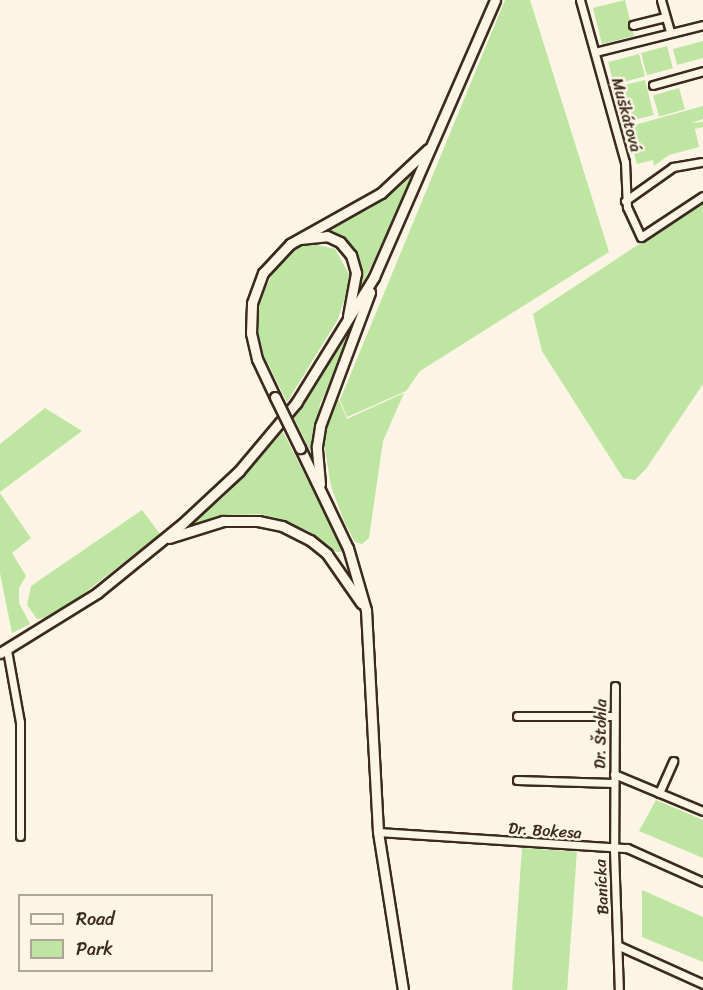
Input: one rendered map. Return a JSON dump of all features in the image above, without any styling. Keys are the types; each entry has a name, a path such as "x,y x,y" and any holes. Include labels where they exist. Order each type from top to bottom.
{"main road":[{"path":"4,652 97,593 161,541 245,464 296,403 346,327 374,277 495,0"},
{"path":"403,990 378,832 366,610 353,562 321,490 274,397 254,348 251,310 263,273 290,244 381,193 432,145"},
{"path":"290,244 310,237 327,236 340,242 351,255 356,273 346,327"},
{"path":"321,490 317,446 320,426 361,323 374,277"},
{"path":"161,541 223,521 258,521 282,526 310,540 327,554 366,610"}],"street":[{"name":"Muškátová","path":"580,0 625,162 626,201 641,237 703,196"},
{"path":"661,0 669,32"},
{"path":"633,25 665,17"},
{"path":"595,52 703,25"},
{"path":"653,85 703,71"},
{"path":"626,201 673,167 702,161"},
{"path":"4,652 20,722 20,836"},
{"name":"Dr. Štohla","path":"613,783 615,686"},
{"path":"517,716 614,716"},
{"path":"659,793 673,761"},
{"path":"614,774 703,811"},
{"path":"517,780 613,783"},
{"name":"Banícka","path":"613,783 619,990"},
{"name":"Dr. Bokesa","path":"378,832 614,850 627,848 703,882"},
{"path":"619,946 703,984"}],"green space":[{"path":"505,0 530,0 609,252 420,371 406,391 347,417 340,400"},
{"path":"625,0 634,36 602,44 593,8"},
{"path":"703,41 703,58 677,65 673,49"},
{"path":"667,46 673,68 647,75 641,53"},
{"path":"639,54 645,76 614,84 608,62"},
{"path":"645,80 654,115 626,122 617,87"},
{"path":"679,88 685,109 659,117 653,95"},
{"path":"703,106 703,119 691,123 703,122 703,127 695,129 699,147 669,155 654,166 653,160 637,164 627,127"},
{"path":"415,170 357,295 361,264 354,250 346,239 322,230 368,210 402,185"},
{"path":"703,202 703,384 646,469 635,480 623,478 542,351 533,314"},
{"path":"309,243 335,249 349,274 348,289 337,321 287,402 261,350 256,323 258,303 278,263 293,249"},
{"path":"358,320 320,404 312,454 293,416"},
{"path":"404,393 383,441 369,538 362,544 355,542 344,521 331,486 323,437 333,397 339,400 347,419"},
{"path":"45,408 82,431 0,492 0,444"},
{"path":"283,432 344,552 336,552 309,531 260,514 231,515 188,526 225,496"},
{"path":"0,493 31,538 12,553 26,576 19,588 19,603 30,624 12,633 0,573"},
{"path":"142,510 160,534 55,616 37,619 27,605 31,586"},
{"path":"656,800 703,820 703,858 639,831"},
{"path":"522,848 577,852 567,990 512,990"},
{"path":"642,890 703,917 703,962 642,937"}]}
